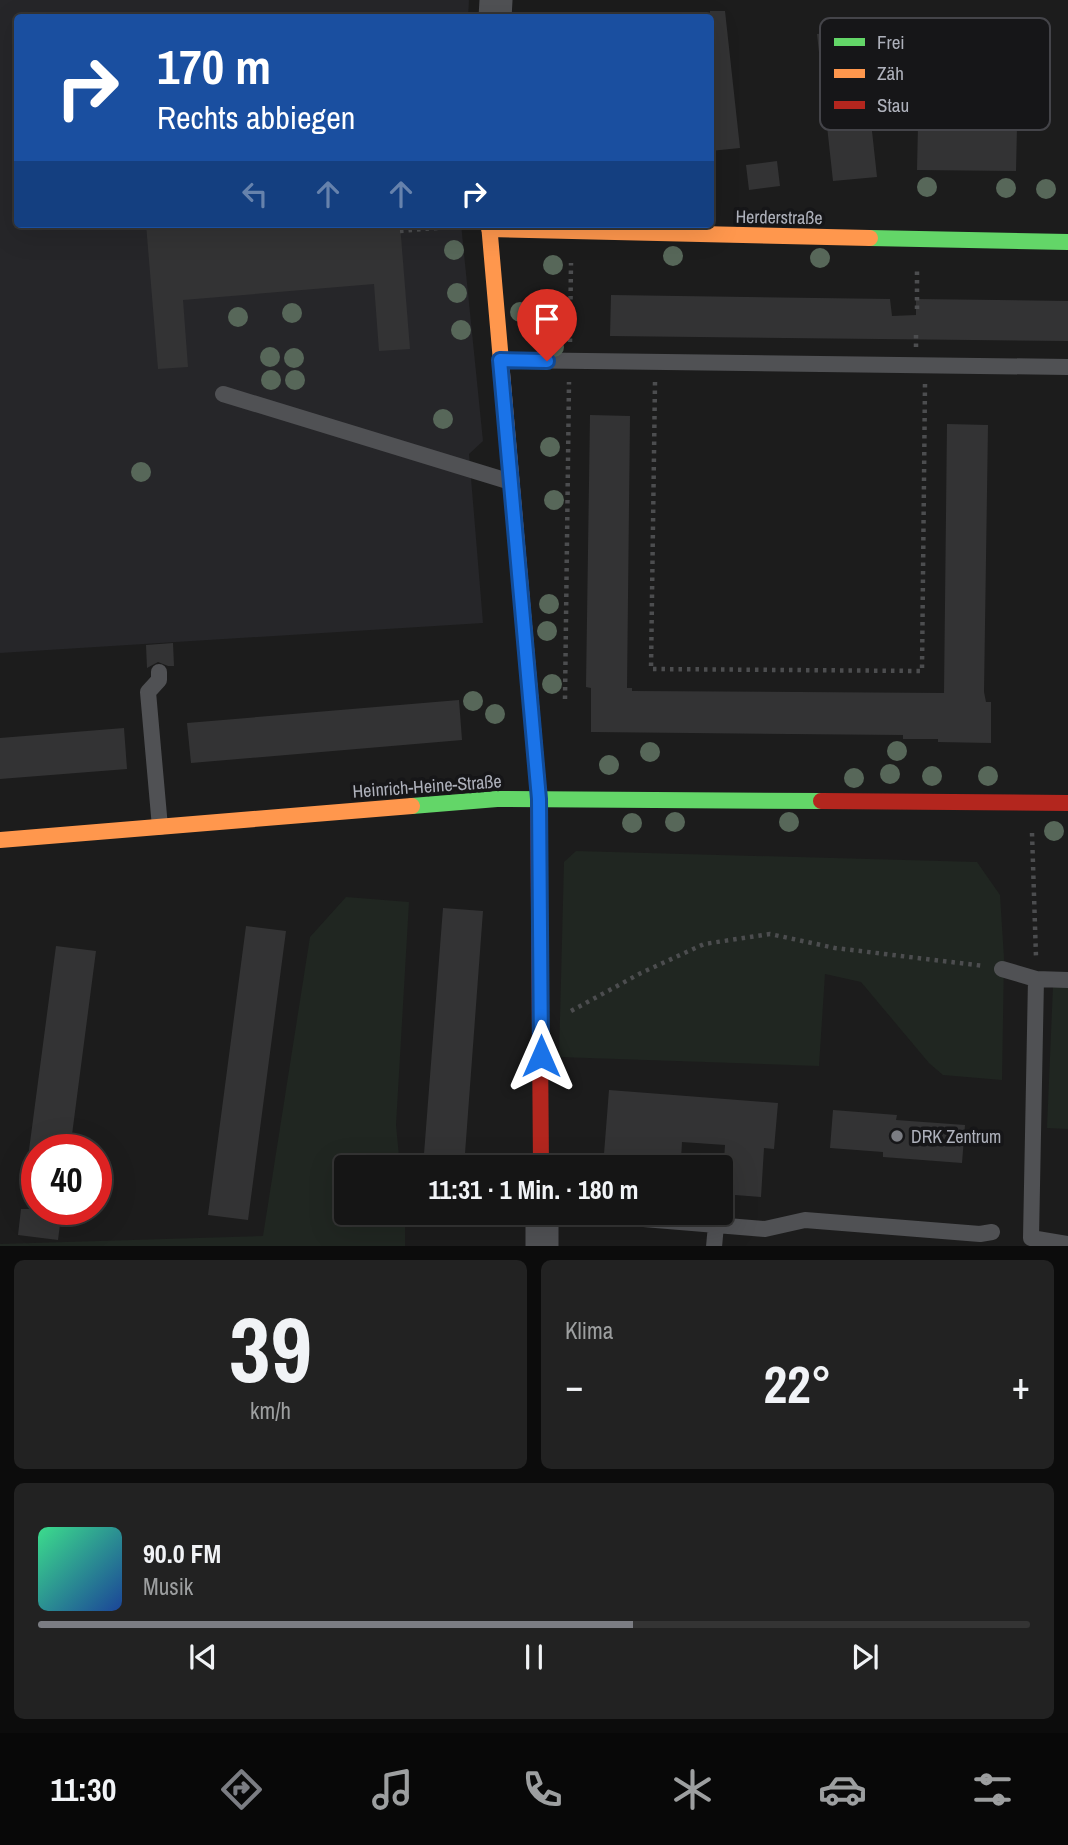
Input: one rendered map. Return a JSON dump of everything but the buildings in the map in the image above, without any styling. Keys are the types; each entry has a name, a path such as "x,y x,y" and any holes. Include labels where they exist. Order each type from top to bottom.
{"street":[{"path":"489,228 539,799 541,1155"},
{"name":"Herderstraße","path":"510,228 1068,243"},
{"name":"Heinrich-Heine-Straße","path":"0,840 497,799 1068,803"},
{"path":"542,1225 542,1246"}],"lane":[{"path":"500,360 1068,367"},
{"path":"223,394 511,482"},
{"path":"159,672 159,680 148,692 160,827"},
{"path":"1002,969 1036,979 1068,980"},
{"path":"1036,979 1031,1238 1068,1244"},
{"path":"714,1246 716,1225 765,1229 805,1220 981,1234 992,1232"}],"path":[{"path":"400,231 441,228"},
{"path":"565,703 572,231"},
{"path":"917,270 917,309"},
{"path":"655,362 651,669 922,671 926,366"},
{"path":"1031,803 1036,979"},
{"path":"540,1028 641,973 704,944 770,934 835,948 1002,969"}],"shaded area":[{"path":"0,0 469,0 468,14 14,14 14,228 461,228 483,441 469,454 483,623 0,653"},
{"path":"576,851 977,862 1000,895 1004,958 1002,1080 943,1075 929,1063 861,982 825,974 819,1066 559,1057 564,862"},
{"path":"346,897 409,902 396,1125 399,1155 334,1155 334,1225 405,1225 405,1246 0,1246 263,1236 310,937"},
{"path":"1053,986 1068,987 1068,1129 1047,1128"}],"traffic: fast":[{"path":"870,238 1068,242"},
{"path":"412,806 497,799 821,801"}],"traffic: slow":[{"path":"489,228 538,785"},
{"path":"489,229 870,238"},
{"path":"0,840 412,806"}],"traffic: jam":[{"path":"538,785 541,1155"},
{"path":"821,801 1068,803"}],"place":[{"name":"DRK Zentrum","path":"897,1136"}],"route":[{"path":"541,1056 539,799 500,360 547,361"}]}
